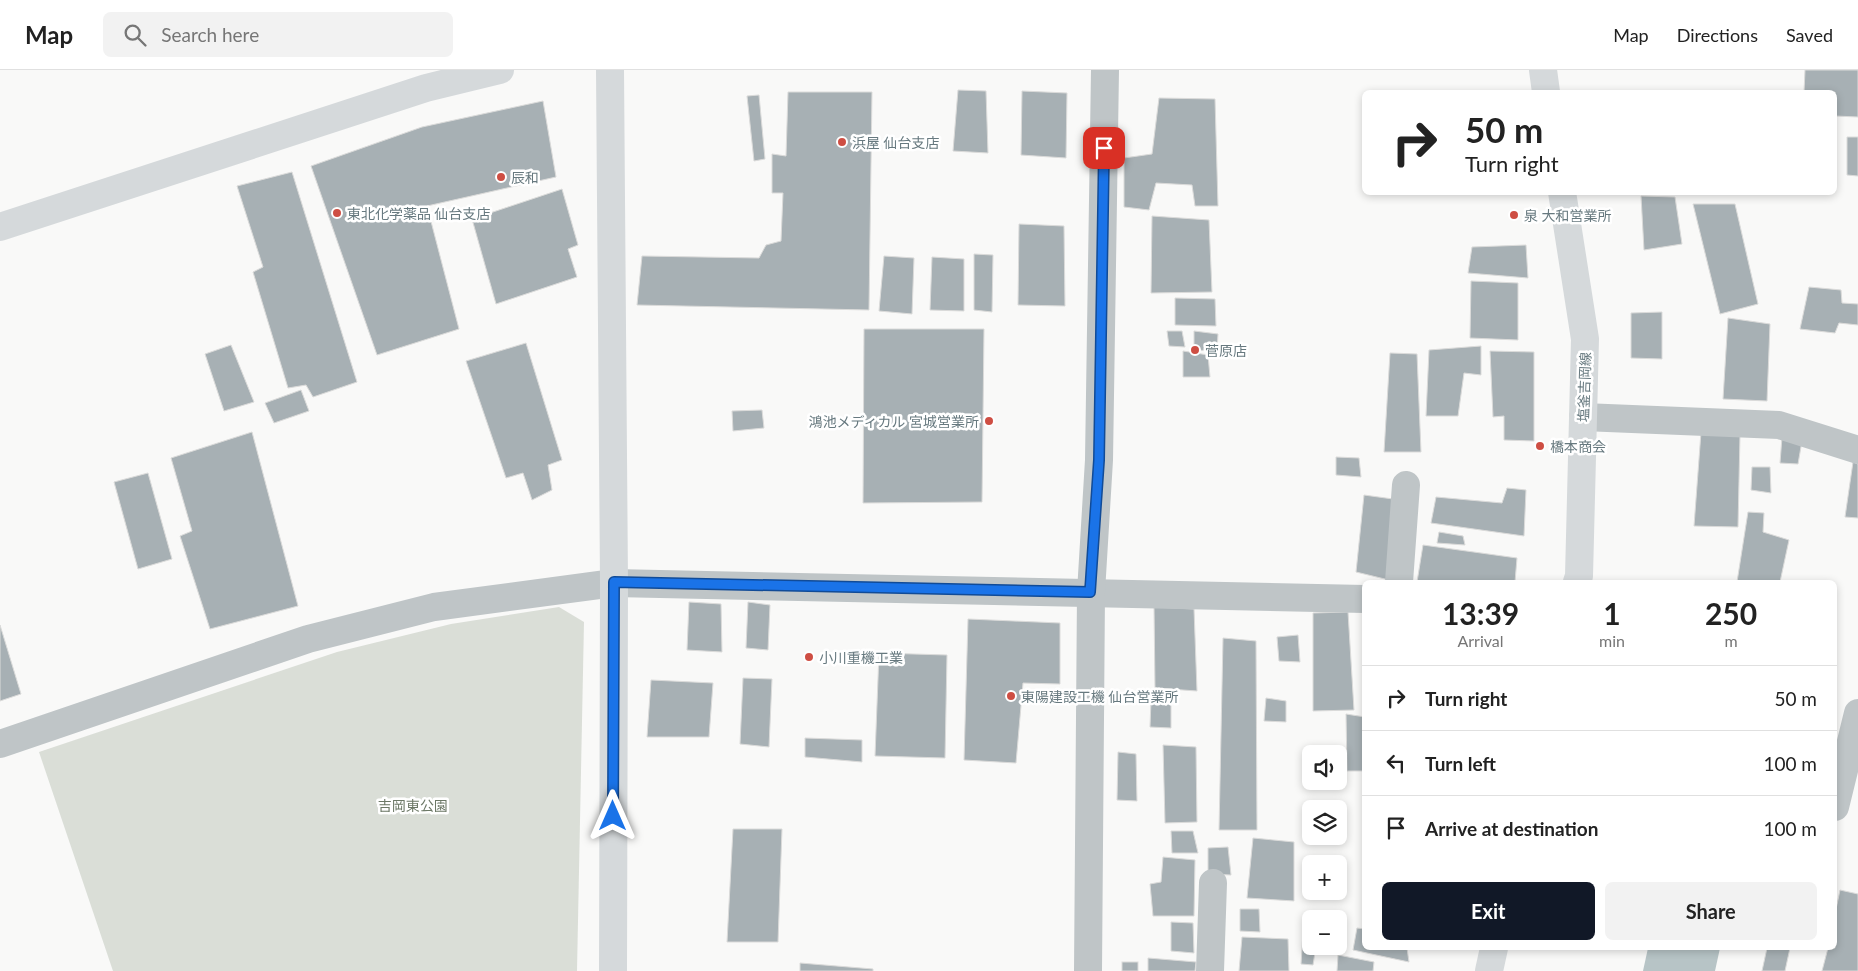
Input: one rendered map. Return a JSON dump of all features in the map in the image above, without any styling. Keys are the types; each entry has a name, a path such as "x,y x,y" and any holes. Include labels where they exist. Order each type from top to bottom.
{"street":[{"path":"0,227 426,88 500,70"},
{"path":"610,70 614,582 613,971"},
{"path":"1088,971 1090,592 1099,460 1105,70"},
{"path":"1534,70 1543,70 1546,90"},
{"name":"塩釜吉岡線","path":"1562,195 1585,339 1578,580"},
{"path":"1583,417 1779,425 1858,450"},
{"path":"1399,580 1406,485"},
{"path":"0,744 308,639 434,607 614,582 1362,599"},
{"path":"1837,799 1858,713"},
{"path":"1210,971 1213,883"},
{"path":"1489,971 1494,950"}],"green space":[{"name":"吉岡東公園","path":"559,607 584,622 577,971 113,971 39,752 337,652 451,624"}],"shaded area":[{"path":"1648,950 1720,950 1715,971 1643,971"}],"building":[{"path":"1805,70 1858,70 1858,117 1837,116 1837,90 1804,90"},
{"path":"958,90 986,91 988,153 953,151"},
{"path":"1022,91 1067,93 1066,158 1021,155"},
{"path":"788,92 872,92 869,310 637,305 642,256 759,258 766,245 781,241 783,193 772,193 772,154 786,156"},
{"path":"759,95 765,159 754,161 747,96"},
{"path":"1159,98 1215,99 1218,206 1195,206 1192,185 1156,183 1149,210 1124,207 1124,158 1152,154"},
{"path":"543,101 556,177 427,206 459,329 377,355 311,166 422,127"},
{"path":"1847,137 1858,137 1858,176 1847,175"},
{"path":"292,172 357,382 313,397 306,385 288,388 253,272 263,267 237,186"},
{"path":"562,189 578,245 568,249 577,277 496,304 472,219"},
{"path":"1641,196 1675,197 1682,244 1644,250"},
{"path":"1693,204 1735,204 1758,304 1720,314"},
{"path":"1152,216 1209,220 1212,292 1151,293"},
{"path":"1019,224 1064,226 1065,306 1018,305"},
{"path":"1526,245 1528,278 1468,273 1472,247"},
{"path":"974,254 993,255 992,312 974,310"},
{"path":"884,256 914,258 912,314 879,311"},
{"path":"932,257 964,259 964,311 930,310"},
{"path":"1471,281 1518,283 1518,340 1470,338"},
{"path":"1809,287 1841,290 1842,303 1858,304 1858,325 1839,323 1835,333 1800,329"},
{"path":"1175,298 1215,299 1216,326 1175,325"},
{"path":"1662,312 1662,359 1631,358 1631,313"},
{"path":"1728,318 1770,324 1767,401 1723,399"},
{"path":"864,329 984,329 982,502 863,503"},
{"path":"1167,331 1182,331 1185,347 1169,346"},
{"path":"1194,331 1218,334 1217,351 1194,350"},
{"path":"526,343 562,460 548,465 552,490 532,500 523,473 506,478 466,361"},
{"path":"231,345 254,402 224,411 205,354"},
{"path":"1481,346 1481,375 1464,373 1458,416 1426,416 1429,350"},
{"path":"1183,351 1208,355 1210,377 1183,377"},
{"path":"1490,351 1534,352 1534,441 1504,440 1504,416 1493,417"},
{"path":"1390,353 1417,354 1421,452 1384,452"},
{"path":"301,390 309,411 274,423 265,403"},
{"path":"762,410 764,428 733,431 732,411"},
{"path":"252,432 298,606 210,629 180,536 192,531 171,458"},
{"path":"1701,432 1740,435 1738,527 1694,526"},
{"path":"1782,437 1802,441 1798,464 1780,463"},
{"path":"1336,457 1359,458 1361,477 1336,475"},
{"path":"1853,462 1858,464 1858,518 1845,517"},
{"path":"1752,467 1770,467 1771,493 1751,490"},
{"path":"148,473 172,559 138,569 114,482"},
{"path":"1507,488 1526,490 1524,536 1431,523 1436,497 1502,503"},
{"path":"1364,495 1393,499 1389,580 1356,572"},
{"path":"1748,512 1764,513 1763,532 1789,540 1780,580 1737,580"},
{"path":"1439,532 1463,536 1465,545 1437,543"},
{"path":"1423,545 1517,558 1515,580 1417,580"},
{"path":"689,602 721,604 722,652 687,650"},
{"path":"748,602 770,605 768,650 746,648"},
{"path":"1154,607 1194,609 1197,691 1155,688"},
{"path":"1348,612 1354,710 1313,711 1313,613"},
{"path":"968,619 1060,623 1060,684 1023,683 1016,763 964,760"},
{"path":"0,625 21,694 0,701"},
{"path":"1298,635 1300,662 1279,661 1277,637"},
{"path":"1223,638 1256,641 1257,830 1219,830"},
{"path":"879,653 947,655 945,758 875,756"},
{"path":"743,678 772,679 769,747 740,744"},
{"path":"651,680 713,683 709,737 647,737"},
{"path":"1266,698 1286,701 1286,722 1264,721"},
{"path":"1151,700 1171,701 1171,728 1150,727"},
{"path":"1346,714 1362,717 1362,771 1347,771"},
{"path":"805,738 862,740 862,762 805,757"},
{"path":"1163,745 1196,747 1197,822 1165,823"},
{"path":"1118,752 1136,754 1137,801 1117,800"},
{"path":"733,829 782,829 778,942 727,942"},
{"path":"1171,831 1193,831 1198,853 1172,853"},
{"path":"1253,838 1294,842 1294,901 1247,898"},
{"path":"1228,847 1231,875 1208,874 1208,848"},
{"path":"1163,857 1195,860 1194,916 1153,916 1150,884 1161,882"},
{"path":"1840,890 1858,894 1858,971 1822,971 1827,950 1837,950 1837,904"},
{"path":"1240,909 1259,909 1260,932 1240,931"},
{"path":"1171,922 1193,923 1194,953 1171,951"},
{"path":"1357,928 1362,929 1362,950 1407,950 1409,962 1353,950"},
{"path":"1242,937 1288,939 1289,971 1239,971"},
{"path":"1302,948 1302,955 1315,955 1313,965 1301,964"},
{"path":"1767,950 1790,950 1785,971 1762,971"},
{"path":"1338,955 1374,962 1373,971 1337,971"},
{"path":"1148,958 1196,962 1195,971 1148,971"},
{"path":"1122,962 1138,962 1138,971 1122,971"},
{"path":"800,963 873,969 873,971 800,971"}],"place":[{"name":"浜屋 仙台支店","path":"842,142"},
{"name":"辰和","path":"501,177"},
{"name":"東北化学薬品 仙台支店","path":"337,213"},
{"name":"泉 大和営業所","path":"1514,215"},
{"name":"菅原店","path":"1195,350"},
{"name":"鴻池メディカル 宮城営業所","path":"989,421"},
{"name":"橋本商会","path":"1540,446"},
{"name":"小川重機工業","path":"809,657"},
{"name":"東陽建設工機 仙台営業所","path":"1011,696"}],"route":[{"path":"613,816 614,582 1090,592 1099,460 1104,148"}]}
